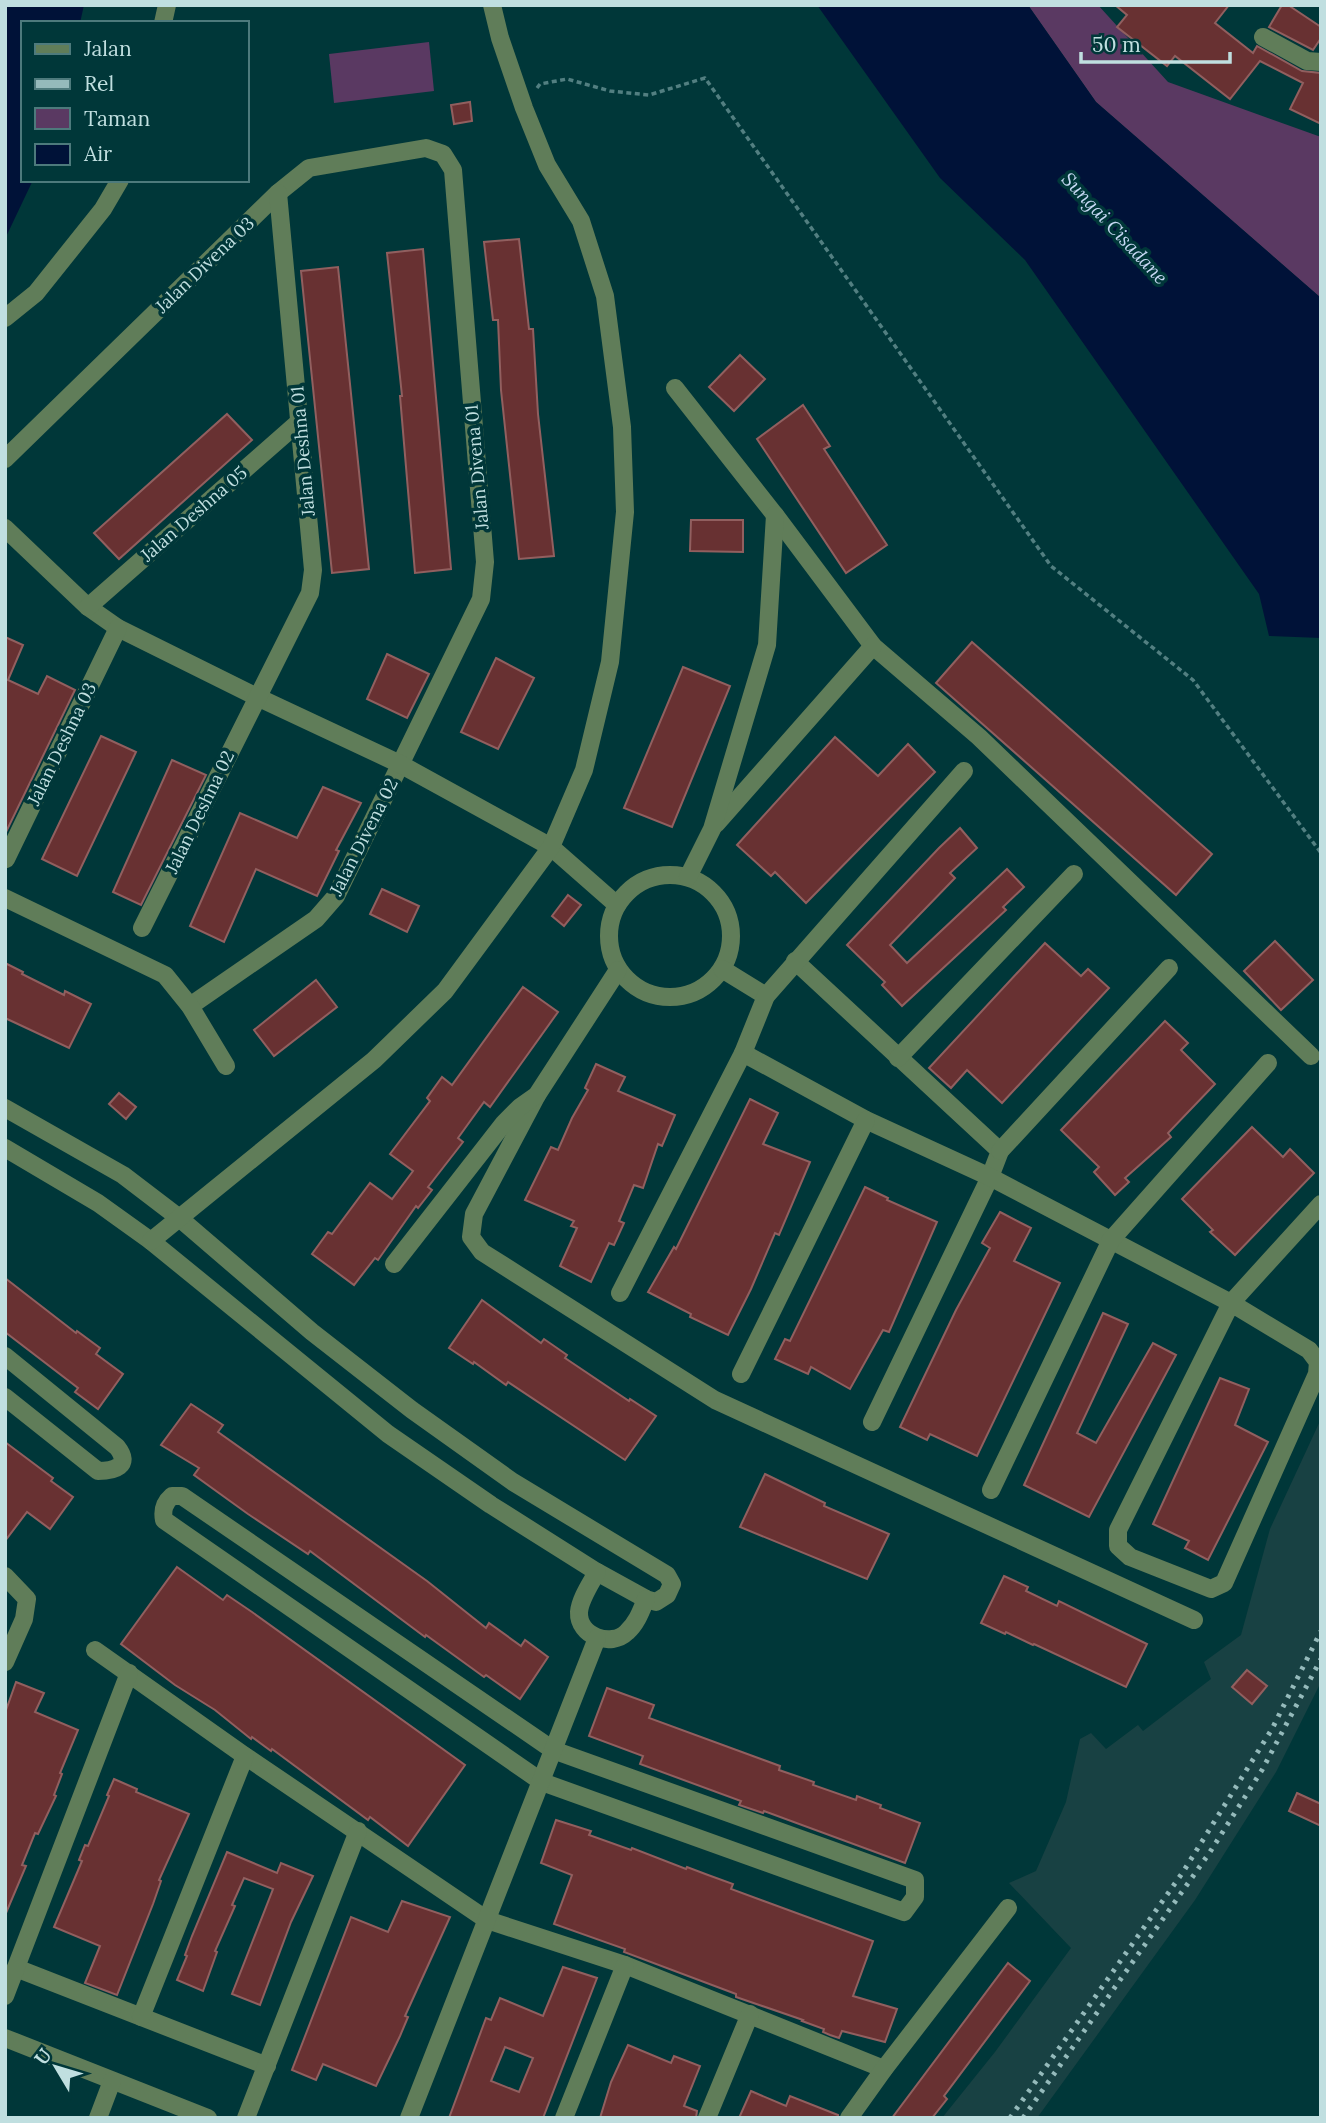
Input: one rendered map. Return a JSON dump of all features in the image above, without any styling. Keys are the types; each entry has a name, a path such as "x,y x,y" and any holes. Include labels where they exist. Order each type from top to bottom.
{"street":[{"path":"151,1241 374,1060 445,991 551,847 584,770 610,662 625,512 622,439 605,296 581,221 547,165 524,108 500,38 492,5"},
{"path":"1263,37 1307,61 1321,62"},
{"name":"Jalan Divena 03","path":"5,459 278,193 309,168 426,148 443,154"},
{"name":"Jalan Divena 01","path":"400,764 481,599 485,562 453,170 443,154"},
{"path":"5,318 36,293 103,209 119,182"},
{"name":"Jalan Deshna 01","path":"257,697 310,593 313,570 278,193"},
{"path":"675,388 873,646 979,737 1311,1056"},
{"name":"Jalan Deshna 05","path":"88,607 300,421"},
{"path":"688,877 712,829 767,645 775,515"},
{"path":"6,531 88,607 118,628 400,764 551,847 617,905"},
{"name":"Jalan Deshna 03","path":"6,859 118,628"},
{"path":"712,829 873,646"},
{"name":"Jalan Deshna 02","path":"142,928 257,697"},
{"name":"Jalan Divena 02","path":"190,1006 316,919 336,896 400,764"},
{"path":"620,1293 743,1053 766,996 964,771"},
{"path":"898,1058 1074,874"},
{"path":"668,875 688,877 708,887 722,904 730,925 730,947 722,969 705,986 683,996 658,997 636,988 618,970 610,949 609,927 617,905 630,890 648,879 668,875"},
{"path":"5,898 165,975 190,1006 226,1066"},
{"path":"795,961 1000,1151"},
{"path":"872,1422 1000,1151 1169,968"},
{"path":"722,969 766,996"},
{"path":"618,970 537,1095 474,1214 471,1237 482,1252 715,1400 1194,1620"},
{"path":"743,1053 866,1120 990,1177 1111,1240 1231,1303 1309,1350 1318,1362 1317,1374 1224,1583 1211,1589 1130,1557 1118,1546 1118,1530 1231,1303 1321,1204"},
{"path":"991,1490 1111,1240 1268,1063"},
{"path":"394,1264 504,1123 537,1095"},
{"path":"5,1108 123,1175 178,1217 312,1332 412,1410 513,1482 667,1575 672,1584 667,1595 656,1602 646,1599 597,1572 491,1505 388,1433 151,1241 89,1197 5,1148"},
{"path":"741,1374 866,1120"},
{"path":"5,1356 117,1447 122,1458 121,1464 112,1471 99,1471 5,1397"},
{"path":"172,1496 182,1496 553,1751 915,1880 915,1897 904,1912 542,1782 164,1520 162,1512 166,1502 172,1496"},
{"path":"597,1572 579,1609 585,1629 597,1638 611,1640 625,1635 638,1620 646,1599"},
{"path":"5,1576 27,1599 24,1619 5,1662"},
{"path":"408,2118 597,1638"},
{"path":"95,1650 245,1756 487,1920 625,1965 884,2069"},
{"path":"5,1996 129,1673"},
{"path":"141,2017 245,1756"},
{"path":"246,2118 358,1831"},
{"path":"849,2118 1008,1908"},
{"path":"564,2118 625,1965"},
{"path":"16,1968 267,2066"},
{"path":"707,2118 750,2014"},
{"path":"5,2038 208,2118"},
{"path":"98,2118 112,2081"}],"path":[{"path":"524,108 540,84 567,79 610,91 649,95 705,78 1051,566 1193,680 1321,853"}],"shaded area":[{"path":"1321,1419 1321,1682 1276,1772 1195,1900 1037,2118 942,2118 995,2052 1071,1948 1009,1883 1036,1871 1066,1802 1080,1739 1091,1733 1106,1749 1138,1725 1143,1731 1211,1679 1204,1662 1241,1635 1270,1529"}],"green space":[{"path":"1028,5 1098,5 1168,82 1321,137 1321,298 1096,102"},
{"path":"429,42 434,91 334,103 329,54"}],"water":[{"path":"5,5 84,5 80,21 21,21 21,182 32,182 5,239"},
{"name":"Sungai Cisadane","path":"817,5 1028,5 1096,102 1321,298 1321,638 1269,636 1259,594 1025,260 940,178"}],"building":[{"path":"1115,5 1229,5 1215,23 1253,53 1257,46 1302,71 1321,73 1321,124 1290,109 1303,83 1260,61 1230,99 1175,56 1167,66 1117,27 1127,15"},
{"path":"1282,5 1288,5 1321,27 1321,38 1313,50 1269,27"},
{"path":"470,102 472,121 454,124 451,105"},
{"path":"519,239 529,329 533,329 538,414 554,556 519,559 501,390 498,320 493,320 484,242"},
{"path":"423,249 451,569 415,573 402,396 387,253"},
{"path":"338,267 369,569 332,573 301,271"},
{"path":"740,355 765,379 734,411 709,387"},
{"path":"803,405 830,446 824,449 887,545 846,573 757,439"},
{"path":"227,414 252,440 119,559 94,533"},
{"path":"691,520 743,520 743,552 690,551"},
{"path":"5,637 23,645 8,680 38,694 47,676 75,690 5,834"},
{"path":"972,642 1212,854 1176,895 936,683"},
{"path":"387,654 429,674 407,718 367,699"},
{"path":"496,658 534,678 498,749 461,732"},
{"path":"683,667 730,686 672,827 624,808"},
{"path":"101,736 136,752 77,876 42,859"},
{"path":"835,737 878,776 908,744 935,772 806,903 775,872 771,876 737,845"},
{"path":"172,760 206,775 141,905 113,892"},
{"path":"323,787 361,803 336,850 339,851 317,896 256,869 224,942 190,926 240,813 297,838"},
{"path":"960,828 977,848 950,873 955,878 890,945 907,963 1007,869 1024,887 1003,907 1006,910 902,1006 882,985 885,982 847,945"},
{"path":"382,889 419,906 407,932 370,914"},
{"path":"568,895 581,905 564,926 552,916"},
{"path":"1275,941 1313,980 1281,1010 1244,971"},
{"path":"1045,943 1081,976 1088,969 1109,988 1002,1103 967,1070 951,1088 929,1068"},
{"path":"5,963 64,995 65,991 91,1004 69,1048 5,1018"},
{"path":"316,980 337,1007 274,1056 254,1030"},
{"path":"523,987 558,1012 490,1107 484,1102 458,1138 463,1142 428,1187 432,1190 418,1208 416,1206 378,1260 375,1258 354,1285 312,1254 328,1232 332,1234 370,1183 392,1199 413,1171 390,1154 430,1101 427,1098 442,1077 452,1085"},
{"path":"1165,1021 1188,1043 1181,1050 1215,1084 1168,1133 1171,1137 1125,1178 1129,1182 1115,1195 1094,1172 1099,1167 1061,1130"},
{"path":"596,1064 625,1077 618,1091 675,1115 662,1146 658,1144 643,1188 634,1185 619,1221 624,1223 614,1245 609,1243 591,1282 560,1266 577,1228 571,1226 574,1221 525,1200 551,1147 558,1150 588,1090 585,1088"},
{"path":"119,1093 136,1107 126,1119 109,1104"},
{"path":"750,1099 778,1113 763,1144 810,1162 779,1235 775,1233 728,1335 690,1317 691,1314 648,1292 674,1247 676,1249"},
{"path":"1252,1127 1283,1157 1290,1149 1314,1173 1235,1255 1210,1232 1213,1230 1182,1199"},
{"path":"865,1187 937,1222 889,1332 883,1330 850,1389 811,1367 808,1374 775,1359 785,1339 790,1341"},
{"path":"1000,1212 1031,1228 1014,1261 1060,1283 977,1456 930,1434 927,1440 900,1427 956,1310 990,1248 982,1243"},
{"path":"5,1278 76,1333 77,1331 100,1348 96,1354 123,1374 98,1409 75,1392 78,1388 5,1332"},
{"path":"482,1300 541,1343 544,1339 567,1355 565,1358 656,1416 625,1460 508,1382 506,1385 449,1348"},
{"path":"1103,1313 1128,1324 1077,1433 1096,1443 1153,1343 1176,1355 1089,1517 1024,1485"},
{"path":"1220,1378 1249,1389 1235,1425 1268,1442 1208,1560 1185,1548 1189,1541 1153,1524"},
{"path":"191,1404 223,1425 218,1432 427,1581 486,1628 489,1623 521,1646 525,1640 548,1657 520,1699 426,1635 425,1637 310,1551 308,1554 194,1475 199,1468 161,1445"},
{"path":"5,1442 53,1478 51,1481 73,1497 50,1529 27,1512 5,1541"},
{"path":"765,1474 825,1503 824,1506 889,1534 867,1579 740,1527"},
{"path":"177,1567 223,1600 227,1595 252,1612 465,1765 408,1846 272,1749 271,1751 252,1737 251,1739 215,1710 175,1685 121,1644"},
{"path":"1004,1576 1028,1587 1026,1591 1057,1606 1059,1601 1147,1644 1126,1687 1034,1644 981,1623"},
{"path":"1247,1670 1267,1686 1252,1704 1232,1687"},
{"path":"16,1682 44,1693 35,1712 78,1730 60,1773 62,1774 54,1795 56,1796 38,1834 35,1833 22,1865 26,1866 6,1913 5,1713"},
{"path":"607,1688 654,1705 649,1718 780,1766 779,1770 814,1782 813,1785 856,1800 857,1796 920,1823 905,1863 764,1811 763,1813 739,1805 741,1801 640,1764 643,1756 589,1736"},
{"path":"114,1779 137,1789 136,1792 189,1814 159,1880 161,1881 153,1904 117,1995 85,1983 100,1946 54,1927"},
{"path":"1297,1793 1321,1804 1321,1826 1289,1811"},
{"path":"556,1820 591,1831 589,1835 733,1884 731,1889 873,1941 853,1996 897,2009 885,2042 842,2031 839,2038 830,2035 823,2032 824,2029 803,2020 736,1997 736,1994 624,1952 625,1949 554,1924 572,1875 541,1863"},
{"path":"227,1852 277,1873 281,1863 313,1876 291,1922 260,2005 232,1994 273,1889 244,1878 215,1951 217,1952 203,1991 177,1980"},
{"path":"402,1901 450,1917 376,2086 323,2064 316,2080 292,2070 351,1917 388,1932"},
{"path":"1008,1963 1030,1981 944,2096 947,2099 932,2118 892,2118"},
{"path":"563,1967 597,1978 543,2118 449,2118 486,2018 491,2020 500,1998 543,2016","holes":["505,2047 533,2058 519,2092 491,2081"]},
{"path":"628,2045 671,2063 674,2056 700,2066 684,2106 697,2111 696,2118 600,2118 611,2082"},
{"path":"751,2091 786,2106 790,2096 838,2115 838,2118 739,2118"}],"railway":[{"path":"1010,2118 1183,1872 1272,1729 1321,1631"},
{"path":"1023,2118 1210,1852 1262,1770 1321,1659"}]}
